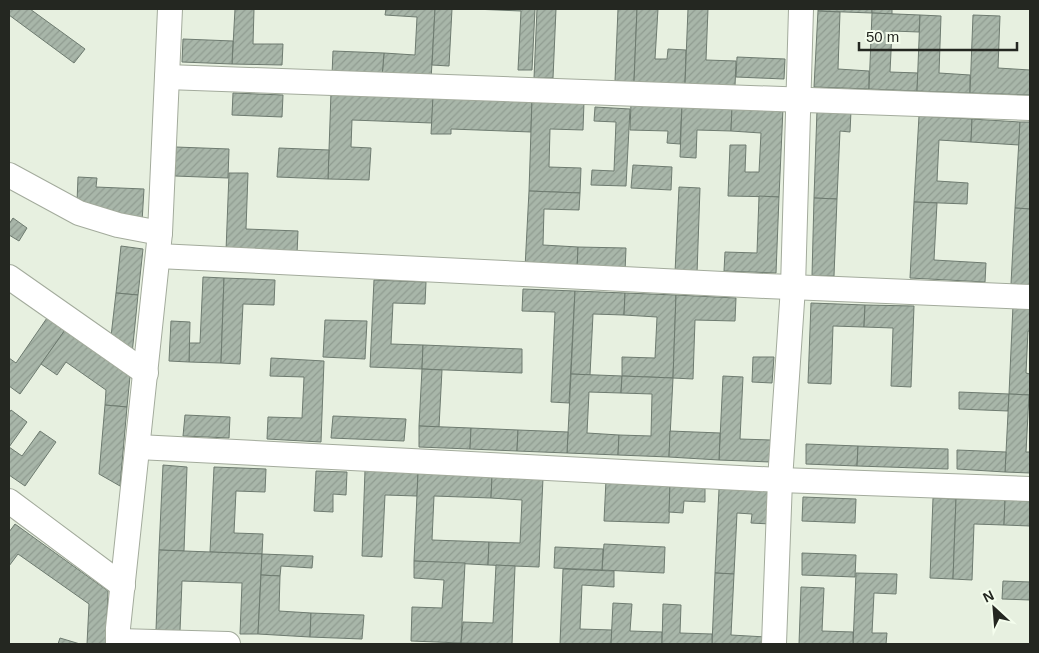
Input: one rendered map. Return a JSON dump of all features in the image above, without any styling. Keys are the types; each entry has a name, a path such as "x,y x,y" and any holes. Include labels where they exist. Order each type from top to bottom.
{"street":[{"path":"170,9 159,244 118,628 118,643 228,644"},
{"path":"774,644 780,480 793,287 801,9"},
{"path":"167,77 1030,108"},
{"path":"11,180 79,213 118,225 159,244 793,287 1030,297"},
{"path":"9,276 146,373"},
{"path":"138,447 780,480 1030,488"},
{"path":"9,501 123,586"}],"building":[{"path":"9,9 30,9 85,49 74,63 9,15"},
{"path":"235,9 254,9 253,44 283,44 282,65 232,64"},
{"path":"386,9 435,9 431,80 382,77 384,53 415,55 417,17 385,15"},
{"path":"435,9 452,9 449,66 432,65"},
{"path":"473,9 535,9 532,70 518,70 521,11"},
{"path":"537,9 556,9 553,78 534,78"},
{"path":"618,9 637,9 634,82 615,81"},
{"path":"637,9 658,9 655,59 667,59 668,49 686,50 685,84 634,82"},
{"path":"688,9 708,9 706,60 736,61 735,86 685,84"},
{"path":"818,9 872,9 872,13 818,11"},
{"path":"872,9 892,9 892,14 872,13"},
{"path":"818,11 840,12 838,69 869,71 869,89 814,87"},
{"path":"872,13 920,15 919,32 892,31 890,72 918,73 917,91 869,89"},
{"path":"920,15 941,16 939,73 970,75 970,93 917,91"},
{"path":"973,15 1000,16 998,68 1030,70 1030,95 970,93"},
{"path":"183,39 233,41 232,64 182,62"},
{"path":"333,51 384,53 382,77 332,75"},
{"path":"737,57 785,59 784,79 736,77"},
{"path":"331,92 433,96 432,123 352,120 351,147 371,148 369,180 328,179"},
{"path":"233,93 283,95 282,117 232,115"},
{"path":"433,96 532,99 531,132 451,129 451,134 431,134"},
{"path":"532,99 584,102 583,130 550,129 549,167 581,168 580,193 529,191"},
{"path":"631,103 682,105 680,144 667,143 668,131 630,130"},
{"path":"682,105 732,107 731,131 697,130 696,158 680,157"},
{"path":"595,107 630,109 626,186 591,185 592,170 614,171 616,122 594,121"},
{"path":"732,107 783,108 779,197 728,196 730,145 746,145 745,172 759,172 761,133 731,131"},
{"path":"817,110 851,111 850,132 840,131 837,199 814,198"},
{"path":"919,116 972,119 971,142 939,140 937,181 968,183 967,204 914,202"},
{"path":"972,119 1020,122 1019,145 971,142"},
{"path":"1020,122 1030,122 1030,209 1015,208"},
{"path":"176,147 229,149 228,178 175,176"},
{"path":"279,148 329,150 328,179 277,177"},
{"path":"633,165 672,167 671,190 631,188"},
{"path":"229,173 248,173 246,229 298,231 297,254 226,251"},
{"path":"78,177 97,178 96,187 144,189 142,222 77,202"},
{"path":"679,187 700,188 697,274 675,273"},
{"path":"529,191 580,193 579,210 544,209 543,245 578,247 577,270 525,268"},
{"path":"759,196 779,197 776,273 724,271 725,252 757,253"},
{"path":"814,198 837,199 834,276 812,276"},
{"path":"914,202 937,203 934,260 986,263 985,282 910,278"},
{"path":"1015,208 1030,209 1030,285 1011,284"},
{"path":"13,218 27,228 19,241 9,235 9,224"},
{"path":"121,246 143,249 138,295 116,293"},
{"path":"578,247 626,248 625,272 577,270"},
{"path":"203,277 224,278 221,363 189,362 189,343 200,343"},
{"path":"224,278 275,280 274,305 243,304 240,364 221,363"},
{"path":"374,280 426,282 425,304 393,303 391,344 423,345 422,369 370,367"},
{"path":"523,289 575,291 569,403 551,402 555,312 522,311"},
{"path":"575,291 625,293 624,315 593,314 590,375 571,374"},
{"path":"116,293 138,295 132,354 110,345"},
{"path":"625,293 676,295 673,378 622,376 622,357 655,358 657,317 624,315"},
{"path":"676,295 736,298 735,321 695,320 693,379 673,378"},
{"path":"811,303 865,305 864,327 833,326 831,384 808,383"},
{"path":"865,305 914,306 911,387 891,386 893,328 864,327"},
{"path":"1013,305 1030,306 1026,373 1030,374 1030,395 1009,394"},
{"path":"47,318 65,330 20,394 9,386 9,358 16,363"},
{"path":"325,320 367,321 365,359 323,357"},
{"path":"171,321 190,322 189,362 169,361"},
{"path":"65,330 130,376 127,407 105,405 106,390 66,362 57,375 41,364"},
{"path":"423,345 522,349 522,373 422,369"},
{"path":"753,357 774,357 772,383 752,382"},
{"path":"271,358 324,361 321,442 267,439 268,417 302,418 304,377 270,376"},
{"path":"422,369 442,370 439,427 419,426"},
{"path":"571,374 622,376 621,393 589,392 587,433 619,435 618,455 567,453"},
{"path":"622,376 673,378 669,457 618,455 619,435 651,436 652,394 621,393"},
{"path":"723,376 743,377 740,439 771,440 770,462 719,460"},
{"path":"959,392 1009,394 1008,411 959,409"},
{"path":"1009,394 1029,395 1026,452 1030,452 1030,473 1005,472"},
{"path":"105,405 127,407 120,486 99,474"},
{"path":"11,410 27,422 9,447 9,413"},
{"path":"185,415 230,417 229,438 183,436"},
{"path":"333,416 406,419 404,441 331,438"},
{"path":"419,426 471,428 470,449 419,447"},
{"path":"471,428 518,430 517,451 470,449"},
{"path":"518,430 568,432 567,453 517,451"},
{"path":"40,431 56,442 25,486 9,475 9,447 22,456"},
{"path":"670,431 720,433 719,460 669,457"},
{"path":"806,444 858,446 857,466 806,464"},
{"path":"858,446 948,449 948,469 857,466"},
{"path":"957,450 1006,452 1005,472 957,469"},
{"path":"163,465 187,467 184,551 159,550"},
{"path":"214,467 266,469 265,492 236,491 234,533 263,534 262,554 210,552"},
{"path":"365,470 418,473 417,496 385,495 382,557 362,556"},
{"path":"316,471 347,472 346,495 333,494 333,512 314,511"},
{"path":"418,473 492,476 491,498 434,496 432,540 489,542 488,565 414,561"},
{"path":"492,476 543,478 539,567 488,565 489,542 520,543 522,500 491,498"},
{"path":"606,480 670,483 669,523 604,521"},
{"path":"670,483 705,485 705,502 684,501 683,513 669,512"},
{"path":"719,489 771,491 770,524 751,523 752,514 737,513 734,574 715,573"},
{"path":"803,497 856,499 855,523 802,521"},
{"path":"933,498 956,499 953,579 930,578"},
{"path":"956,499 1005,500 1004,525 974,524 972,580 953,579"},
{"path":"1005,500 1030,501 1030,526 1004,525"},
{"path":"15,524 108,591 106,644 87,644 89,604 18,554 9,566 9,532"},
{"path":"604,544 665,547 664,573 602,570"},
{"path":"555,547 603,549 602,570 554,568"},
{"path":"159,550 262,554 258,634 240,634 242,583 182,581 180,631 156,630"},
{"path":"802,553 856,555 855,577 802,575"},
{"path":"262,554 313,556 312,568 281,566 280,576 261,575"},
{"path":"414,561 465,563 461,643 411,641 412,607 442,608 444,580 414,578"},
{"path":"496,565 515,566 512,644 461,643 463,622 493,623"},
{"path":"563,569 614,571 614,587 582,585 580,629 612,630 611,644 560,644"},
{"path":"715,573 734,574 731,635 766,637 765,644 712,644"},
{"path":"856,573 897,574 896,594 874,593 872,633 887,633 886,644 853,644"},
{"path":"261,575 280,576 279,611 311,613 310,637 258,634"},
{"path":"1003,581 1030,582 1030,600 1002,599"},
{"path":"801,587 824,588 822,631 853,632 853,644 799,644"},
{"path":"613,603 632,604 630,631 662,632 662,644 611,644"},
{"path":"663,604 681,605 680,633 712,634 712,644 662,644"},
{"path":"311,613 364,615 362,639 310,637"},
{"path":"60,638 80,644 58,644"}]}
